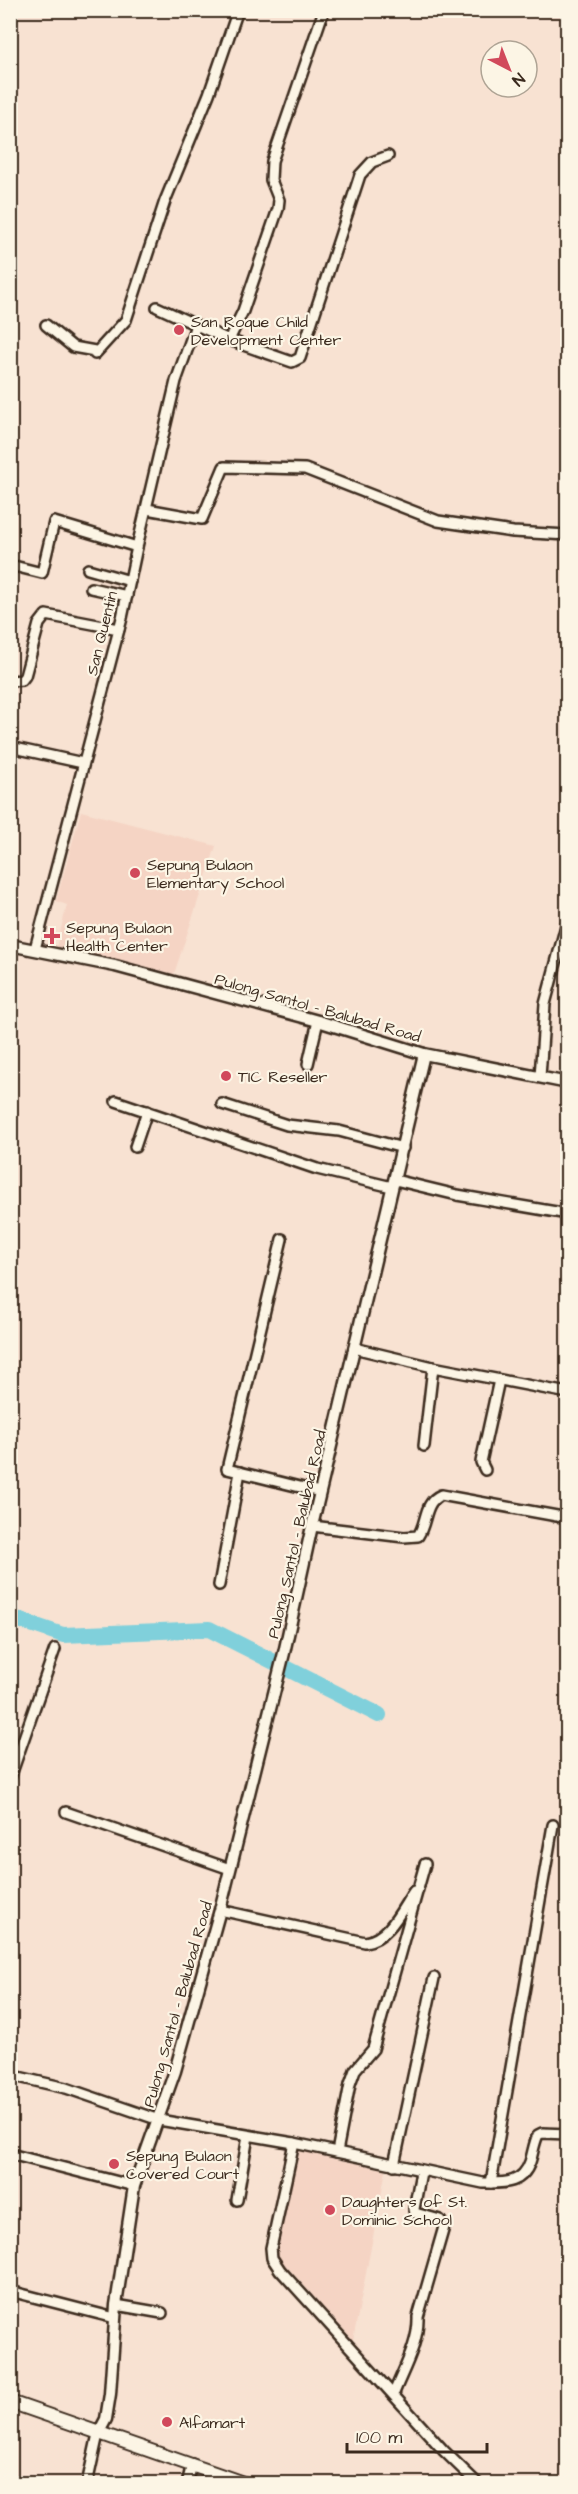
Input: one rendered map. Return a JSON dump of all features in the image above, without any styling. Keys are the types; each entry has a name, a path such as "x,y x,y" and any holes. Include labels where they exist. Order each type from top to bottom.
{"main road":[{"path":"10,2402 246,2484"}],"street":[{"path":"46,325 73,347 95,351 95,354 126,320 165,201 209,94 238,10"},
{"path":"229,340 243,311 278,208 279,200 271,180 272,161 324,10"},
{"path":"157,307 229,340 292,362 300,358 360,175 372,162 388,156"},
{"name":"San Quentin","path":"35,949 119,629 176,381 196,325"},
{"path":"147,509 202,519 224,467 305,469 438,520 513,532 567,535"},
{"path":"10,565 42,573 54,522 137,547"},
{"path":"88,569 130,581"},
{"path":"92,588 127,596"},
{"path":"10,681 22,680 25,676 39,624 46,615 119,629"},
{"path":"10,747 83,763"},
{"path":"540,1077 545,1004 567,918"},
{"name":"Pulong Santol - Balubad Road","path":"10,945 115,966 318,1021 424,1054 284,1653 220,1910 175,2071 134,2186 116,2305 109,2403 106,2420 98,2434"},
{"path":"308,1064 318,1021"},
{"path":"424,1054 567,1083"},
{"path":"116,1101 317,1169 567,1214"},
{"path":"222,1104 287,1125 339,1131 403,1148"},
{"path":"135,1147 147,1111"},
{"path":"282,1239 227,1469 320,1492"},
{"path":"354,1348 433,1367 567,1393"},
{"path":"424,1446 433,1367"},
{"path":"485,1470 481,1462 498,1380"},
{"path":"219,1585 240,1472"},
{"path":"312,1526 404,1537 418,1536 424,1527 427,1505 433,1498 441,1495 567,1518"},
{"path":"10,1778 55,1648"},
{"path":"66,1812 230,1869"},
{"path":"491,2183 553,1825"},
{"path":"337,2152 350,2084 355,2070 373,2049 425,1864"},
{"path":"220,1910 365,1942 377,1941 384,1935 419,1884"},
{"path":"394,2165 434,1978"},
{"path":"10,2075 66,2088 159,2120 294,2143 421,2172 491,2183 505,2184 519,2179 529,2165 538,2135 542,2133 567,2134"},
{"path":"237,2200 248,2136"},
{"path":"294,2143 271,2248 272,2258 280,2270 429,2434 478,2484"},
{"path":"10,2154 134,2186"},
{"path":"394,2393 415,2339 418,2317 444,2227 440,2220 418,2215 414,2209 421,2172"},
{"path":"10,2291 116,2319"},
{"path":"116,2305 162,2313"},
{"path":"87,2484 98,2434"},
{"path":"187,2484 192,2464"}],"shaded area":[{"name":"Sepung Bulaon Elementary School","path":"81,811 216,846 174,974 56,948 67,905 56,901"},
{"name":"Daughters of St. Dominic School","path":"295,2150 386,2170 353,2340 272,2250"}],"waterway":[{"path":"10,1617 63,1635 209,1629 379,1715"}],"place":[{"name":"San Roque Child Development Center","path":"179,330"},
{"name":"Sepung Bulaon Elementary School","path":"135,873"},
{"name":"Sepung Bulaon Health Center","path":"52,936"},
{"name":"TIC Reseller","path":"226,1076"},
{"name":"Sepung Bulaon Covered Court","path":"114,2164"},
{"name":"Daughters of St. Dominic School","path":"330,2210"},
{"name":"Alfamart","path":"167,2422"}]}
